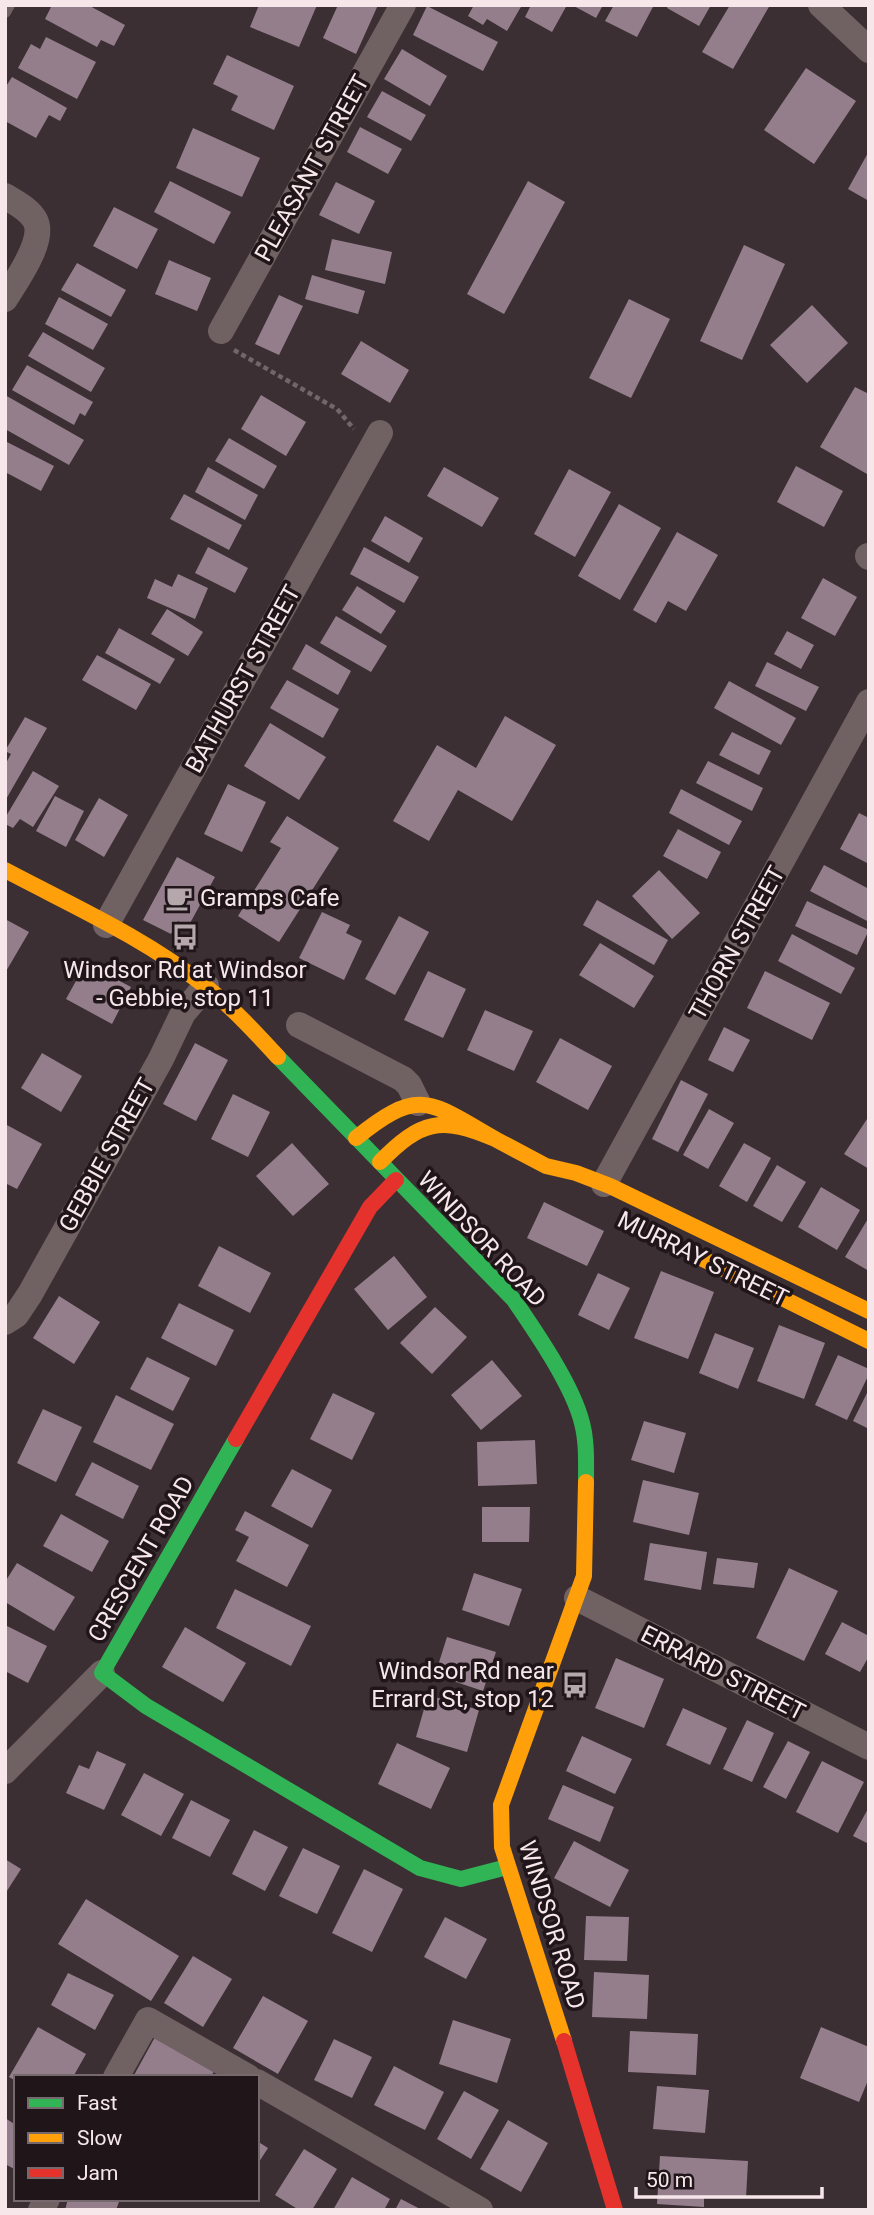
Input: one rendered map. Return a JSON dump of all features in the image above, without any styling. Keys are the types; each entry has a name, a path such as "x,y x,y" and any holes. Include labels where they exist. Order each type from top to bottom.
{"street":[{"name":"PLEASANT STREET","path":"222,331 403,5"},
{"path":"821,5 869,50"},
{"path":"5,196 26,209 38,226 37,242 5,299"},
{"name":"BATHURST STREET","path":"106,925 376,441"},
{"name":"THORN STREET","path":"602,1189 869,702"},
{"name":"WINDSOR ROAD","path":"5,870 158,953 206,986 521,1309 578,1410 586,1443 584,1576 501,1805 502,1847 578,2084 615,2210"},
{"name":"GEBBIE STREET","path":"5,1322 16,1315 30,1294 161,1059 177,1022 206,986"},
{"name":"MURRAY STREET","path":"299,1025 403,1079 410,1085 418,1102 437,1108 546,1166 576,1173 602,1189 869,1311"},
{"path":"356,1138 392,1110 418,1102"},
{"name":"MURRAY STREET","path":"380,1163 410,1134 428,1127 456,1125 495,1139"},
{"name":"MURRAY STREET","path":"546,1166 566,1185"},
{"name":"CRESCENT ROAD","path":"396,1180 370,1207 102,1673 146,1706 420,1868 461,1879 507,1867"},
{"name":"MURRAY STREET","path":"689,1252 869,1341"},
{"name":"ERRARD STREET","path":"577,1598 869,1747"},
{"path":"5,1771 102,1673"},
{"path":"117,2075 148,2020 244,2075"},
{"path":"259,2083 480,2210"}],"lane":[{"path":"5,12 9,5"}],"path":[{"path":"222,331 228,336 224,345 337,410 376,441"}],"building":[{"path":"52,5 88,5 125,25 114,46 101,40 97,47 45,19"},
{"path":"259,5 317,5 299,47 250,27"},
{"path":"338,5 378,5 356,54 323,38"},
{"path":"474,5 522,5 507,31 487,19 483,25 468,16"},
{"path":"531,5 567,5 552,32 525,17"},
{"path":"572,5 603,5 596,18"},
{"path":"614,5 654,5 637,37 605,21"},
{"path":"668,5 711,5 699,26 667,8"},
{"path":"730,5 770,5 733,69 702,52"},
{"path":"427,6 498,42 483,71 413,35"},
{"path":"46,37 96,62 77,99 18,68 31,44 40,49"},
{"path":"402,49 447,76 430,106 384,79"},
{"path":"227,55 294,86 274,130 231,110 238,96 213,84"},
{"path":"806,68 856,101 814,164 764,130"},
{"path":"12,77 67,108 60,121 49,115 36,138 5,121 5,88"},
{"path":"382,91 426,115 411,141 367,117"},
{"path":"360,127 402,149 388,174 347,152"},
{"path":"193,128 260,158 242,197 176,168"},
{"path":"869,151 869,201 848,189"},
{"path":"170,181 231,212 214,244 154,212"},
{"path":"528,181 565,202 504,314 467,294"},
{"path":"336,182 375,201 359,234 319,215"},
{"path":"114,207 158,229 137,269 93,246"},
{"path":"332,239 392,252 385,284 325,270"},
{"path":"744,245 785,264 742,360 700,341"},
{"path":"169,260 211,278 197,311 155,294"},
{"path":"77,263 126,290 111,317 61,290"},
{"path":"312,275 365,291 358,314 305,299"},
{"path":"279,295 303,306 279,355 255,344"},
{"path":"59,297 108,324 93,350 45,324"},
{"path":"629,299 670,319 631,398 589,378"},
{"path":"812,305 848,343 807,383 770,345"},
{"path":"43,332 105,368 91,392 28,356"},
{"path":"361,341 409,370 390,403 341,374"},
{"path":"27,365 93,402 85,416 80,413 74,425 12,390"},
{"path":"855,387 869,394 867,474 820,447"},
{"path":"5,395 84,440 69,465 5,429"},
{"path":"261,395 306,422 286,456 241,429"},
{"path":"229,438 277,466 264,489 215,461"},
{"path":"5,441 54,466 41,491 5,472"},
{"path":"796,466 843,491 824,527 777,502"},
{"path":"208,467 258,495 245,520 195,492"},
{"path":"444,467 499,498 482,527 427,496"},
{"path":"569,469 611,492 575,557 534,534"},
{"path":"184,494 242,525 229,550 170,519"},
{"path":"619,504 661,528 620,600 578,576"},
{"path":"385,516 423,538 409,563 371,541"},
{"path":"677,532 718,555 686,611 668,601 656,623 633,610"},
{"path":"208,547 248,568 235,593 195,573"},
{"path":"364,547 419,577 404,603 350,574"},
{"path":"178,574 208,588 195,619 147,598 155,579 172,587"},
{"path":"823,578 857,597 835,636 801,618"},
{"path":"357,586 396,611 381,634 342,610"},
{"path":"167,609 203,632 188,656 151,634"},
{"path":"336,616 387,646 371,672 320,643"},
{"path":"119,628 175,659 160,684 105,653"},
{"path":"787,631 814,645 801,669 774,654"},
{"path":"306,644 351,671 338,695 292,669"},
{"path":"97,655 151,684 136,710 82,680"},
{"path":"767,662 819,687 806,711 755,686"},
{"path":"287,680 339,709 323,738 270,708"},
{"path":"729,681 796,718 781,745 714,708"},
{"path":"505,716 556,745 512,821 458,790 429,841 393,821 437,745 476,768"},
{"path":"25,717 47,728 5,801 5,765 11,754 5,751"},
{"path":"270,723 326,757 299,800 244,766"},
{"path":"732,732 771,751 759,775 719,755"},
{"path":"708,761 763,788 752,811 696,783"},
{"path":"33,771 59,786 33,827 20,819 13,828 5,824 5,818"},
{"path":"228,784 266,802 242,852 204,834"},
{"path":"681,789 742,821 729,845 669,813"},
{"path":"55,796 84,811 66,847 36,831"},
{"path":"99,798 128,815 104,857 75,840"},
{"path":"859,813 869,818 869,864 840,849"},
{"path":"287,816 339,848 279,942 238,916 281,848 270,842"},
{"path":"678,829 721,852 707,879 663,856"},
{"name":"Gramps Cafe","path":"177,857 215,877 188,927 178,921 171,934 143,920"},
{"path":"824,865 869,889 869,922 810,891"},
{"path":"659,870 700,913 672,939 632,896"},
{"path":"597,900 668,940 654,965 583,925"},
{"path":"807,901 869,930 857,955 795,926"},
{"path":"322,912 350,925 346,933 362,941 344,980 299,958"},
{"path":"399,916 429,932 395,995 365,979"},
{"path":"5,919 29,932 5,973"},
{"path":"792,934 855,968 841,994 778,961"},
{"path":"600,943 654,976 634,1008 579,975"},
{"path":"86,963 131,987 112,1024 66,999"},
{"path":"428,971 466,989 443,1038 404,1020"},
{"path":"765,971 830,1003 812,1040 747,1008"},
{"path":"485,1010 533,1031 514,1071 467,1050"},
{"path":"724,1027 750,1040 733,1072 708,1060"},
{"path":"560,1038 612,1066 588,1110 536,1082"},
{"path":"195,1043 228,1060 196,1121 163,1104"},
{"path":"42,1053 82,1076 61,1112 21,1088"},
{"path":"681,1080 708,1094 678,1152 652,1139"},
{"path":"233,1094 270,1112 248,1157 211,1139"},
{"path":"709,1109 734,1123 708,1169 683,1155"},
{"path":"869,1116 869,1169 844,1154"},
{"path":"5,1124 42,1144 17,1189 5,1183"},
{"path":"292,1143 329,1184 293,1216 256,1176"},
{"path":"744,1143 771,1158 747,1202 719,1186"},
{"path":"777,1165 806,1182 782,1222 753,1206"},
{"path":"821,1187 860,1210 837,1250 798,1227"},
{"path":"544,1202 604,1231 587,1266 527,1238"},
{"path":"869,1217 869,1271 845,1257"},
{"path":"219,1246 271,1273 250,1313 198,1286"},
{"path":"394,1256 427,1297 388,1330 354,1289"},
{"path":"661,1271 714,1292 688,1359 634,1338"},
{"path":"598,1273 630,1288 609,1330 578,1315"},
{"path":"59,1296 100,1322 74,1364 33,1338"},
{"path":"179,1303 234,1330 216,1366 161,1338"},
{"path":"435,1307 467,1337 432,1374 400,1343"},
{"path":"779,1325 825,1343 804,1399 757,1381"},
{"path":"715,1333 754,1348 738,1389 699,1373"},
{"path":"838,1355 869,1369 847,1420 815,1405"},
{"path":"147,1357 190,1378 173,1411 130,1389"},
{"path":"492,1360 522,1396 481,1430 451,1395"},
{"path":"869,1389 869,1429 853,1421"},
{"path":"333,1393 375,1413 352,1460 310,1439"},
{"path":"116,1395 174,1424 151,1470 93,1442"},
{"path":"43,1409 82,1427 56,1482 17,1463"},
{"path":"644,1421 686,1433 674,1473 631,1460"},
{"path":"535,1440 537,1484 478,1486 477,1442"},
{"path":"92,1462 139,1486 123,1519 75,1495"},
{"path":"292,1469 332,1490 312,1528 271,1506"},
{"path":"643,1480 699,1493 689,1535 633,1522"},
{"path":"482,1507 530,1507 529,1542 482,1542"},
{"path":"245,1511 309,1545 287,1587 236,1561 249,1537 235,1530"},
{"path":"61,1514 109,1541 92,1572 43,1546"},
{"path":"650,1543 707,1552 701,1590 644,1580"},
{"path":"717,1558 758,1563 754,1588 713,1584"},
{"path":"17,1563 75,1597 54,1631 5,1602 5,1582"},
{"path":"789,1568 838,1591 804,1661 756,1638"},
{"path":"474,1573 522,1589 509,1626 462,1610"},
{"path":"235,1589 311,1626 291,1666 216,1628"},
{"path":"842,1622 869,1636 869,1656 860,1672 825,1654"},
{"path":"5,1625 47,1646 28,1683 5,1671"},
{"path":"185,1627 246,1663 223,1702 162,1667"},
{"path":"447,1637 496,1652 483,1691 435,1675"},
{"path":"616,1658 664,1679 644,1728 595,1708"},
{"path":"428,1695 479,1710 467,1752 416,1737"},
{"path":"683,1708 727,1728 710,1765 666,1745"},
{"path":"747,1720 774,1733 752,1782 723,1769"},
{"path":"582,1736 632,1759 615,1794 566,1771"},
{"path":"788,1741 810,1752 786,1799 763,1787"},
{"path":"397,1743 450,1768 431,1809 378,1784"},
{"path":"97,1751 126,1764 104,1810 66,1793 79,1765 89,1769"},
{"path":"822,1761 864,1782 838,1833 796,1812"},
{"path":"144,1773 184,1794 161,1836 121,1815"},
{"path":"563,1785 614,1807 600,1842 548,1819"},
{"path":"191,1800 230,1820 210,1857 172,1838"},
{"path":"869,1807 869,1844 853,1836"},
{"path":"254,1830 288,1847 265,1891 232,1874"},
{"path":"574,1841 629,1870 610,1907 554,1878"},
{"path":"303,1848 340,1866 317,1914 279,1896"},
{"path":"5,1859 21,1869 5,1894"},
{"path":"364,1869 403,1889 372,1952 332,1933"},
{"path":"86,1899 179,1956 151,2001 58,1944"},
{"path":"586,1916 629,1917 627,1961 584,1960"},
{"path":"445,1917 487,1939 466,1979 424,1957"},
{"path":"193,1956 232,1979 203,2027 164,2003"},
{"path":"594,1972 649,1975 647,2019 592,2017"},
{"path":"68,1973 114,1995 95,2030 51,2005"},
{"path":"263,1996 308,2021 278,2074 233,2048"},
{"path":"453,2020 511,2039 497,2083 439,2064"},
{"path":"38,2027 86,2054 74,2075 14,2075 14,2080 9,2077"},
{"path":"821,2027 869,2047 869,2078 859,2102 800,2078"},
{"path":"630,2031 698,2034 696,2075 628,2072"},
{"path":"155,2037 214,2071 212,2075 134,2075"},
{"path":"334,2039 372,2057 352,2098 314,2080"},
{"path":"394,2066 444,2092 425,2130 374,2105"},
{"path":"657,2086 709,2090 705,2133 653,2129"},
{"path":"464,2091 499,2110 471,2159 437,2139"},
{"path":"5,2118 14,2124 14,2169 5,2164"},
{"path":"508,2120 548,2143 521,2192 480,2169"},
{"path":"259,2142 268,2148 259,2162"},
{"path":"304,2149 337,2169 312,2210 299,2210 275,2195"},
{"path":"660,2156 748,2161 746,2198 704,2196 704,2207 657,2204"},
{"path":"352,2177 390,2199 384,2210 333,2210"},
{"path":"401,2199 422,2210 395,2210"},
{"path":"67,2201 119,2201 116,2210 65,2210"}],"traffic: fast":[{"path":"278,1057 514,1300 553,1360 577,1408 585,1437 586,1482"},
{"path":"236,1439 102,1673 146,1706 420,1868 461,1879 507,1867"}],"traffic: slow":[{"path":"5,870 108,923 182,969 225,1002 278,1057"},
{"path":"356,1138 396,1111 425,1105 455,1116 495,1139 460,1127 433,1126 408,1137 380,1162"},
{"path":"495,1139 546,1166 576,1173 610,1186 869,1311"},
{"path":"703,1259 869,1341"},
{"path":"564,2041 502,1847 501,1805 584,1576 586,1482"}],"traffic: jam":[{"path":"236,1439 370,1207 396,1180"},
{"path":"564,2041 615,2210"}],"place":[{"name":"Gramps Cafe","path":"179,898"},
{"name":"Windsor Rd at Windsor - Gebbie, stop 11","path":"185,937"},
{"name":"Windsor Rd near Errard St, stop 12","path":"575,1685"}]}
